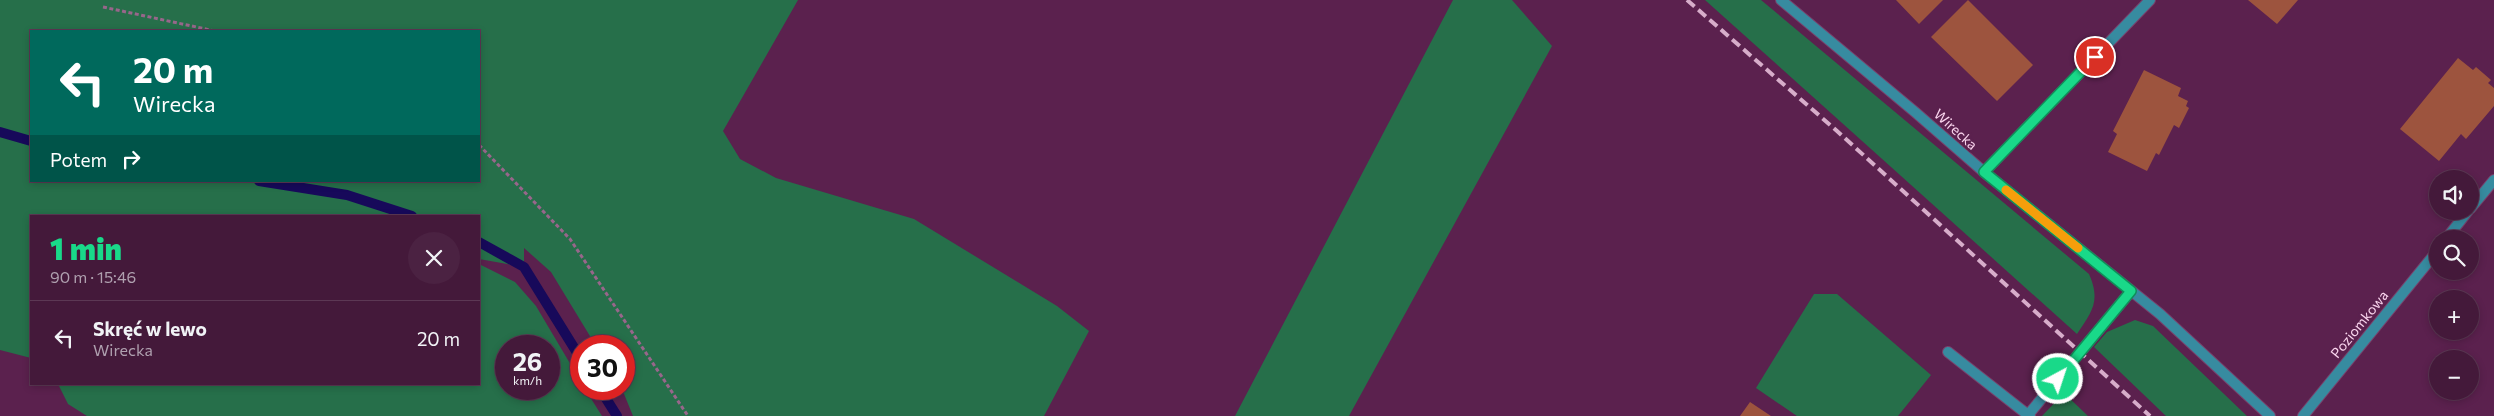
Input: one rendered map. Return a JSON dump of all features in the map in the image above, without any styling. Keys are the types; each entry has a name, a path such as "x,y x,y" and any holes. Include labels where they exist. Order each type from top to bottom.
{"street":[{"name":"Wirecka","path":"1781,0 1984,172 2160,314 2270,416"},
{"path":"1984,172 2150,0"},
{"path":"2479,198 2494,180"},
{"path":"2453,230 2461,220"},
{"name":"Poziomkowa","path":"2303,416 2429,261"},
{"path":"1948,352 2029,415 2131,291"}],"path":[{"path":"103,7 210,30"},
{"path":"480,146 570,239 688,416"}],"green space":[{"path":"0,0 798,0 723,131 740,159 776,178 914,219 1057,306 1089,331 1044,416 633,416 626,400 635,400 635,335 589,335 551,272 524,248 524,267 480,259 480,215 30,215 30,358 0,350"},
{"path":"1453,0 1512,0 1552,46 1349,416 1235,416"},
{"path":"1705,0 1761,0 2089,274 2093,283 2093,306 2077,334"},
{"path":"480,264 515,282 536,306 553,335 495,335 495,400 560,400 560,347 570,363 570,400 592,400 602,416 87,416 68,404 58,385 480,385"},
{"path":"1814,294 1837,294 1931,375 1898,416 1797,416 1756,388"},
{"path":"2135,320 2153,326 2247,416 2166,416 2094,347 2107,332"},
{"path":"2064,393 2088,416 2042,416"}],"building":[{"path":"1896,0 1943,0 1919,24"},
{"path":"1968,0 2033,65 1997,101 1931,37"},
{"path":"2248,0 2298,0 2277,24"},
{"path":"2458,58 2473,70 2476,67 2491,80 2488,83 2494,88 2494,106 2466,139 2461,134 2439,161 2400,129"},
{"path":"2144,70 2181,88 2178,96 2188,101 2186,106 2189,108 2179,128 2174,125 2159,155 2156,153 2147,171 2108,152 2117,134 2113,131"},
{"path":"1750,402 1771,416 1740,416"}],"waterway":[{"path":"0,132 30,141"},
{"path":"265,182 347,195 409,215"},
{"path":"480,243 524,267 570,341"},
{"path":"607,400 617,416"}],"railway":[{"path":"1687,0 1837,131 2150,416"}],"slow traffic":[{"path":"2006,190 2078,248"}],"route":[{"path":"2058,379 2131,291 1984,172 2095,57"}]}
